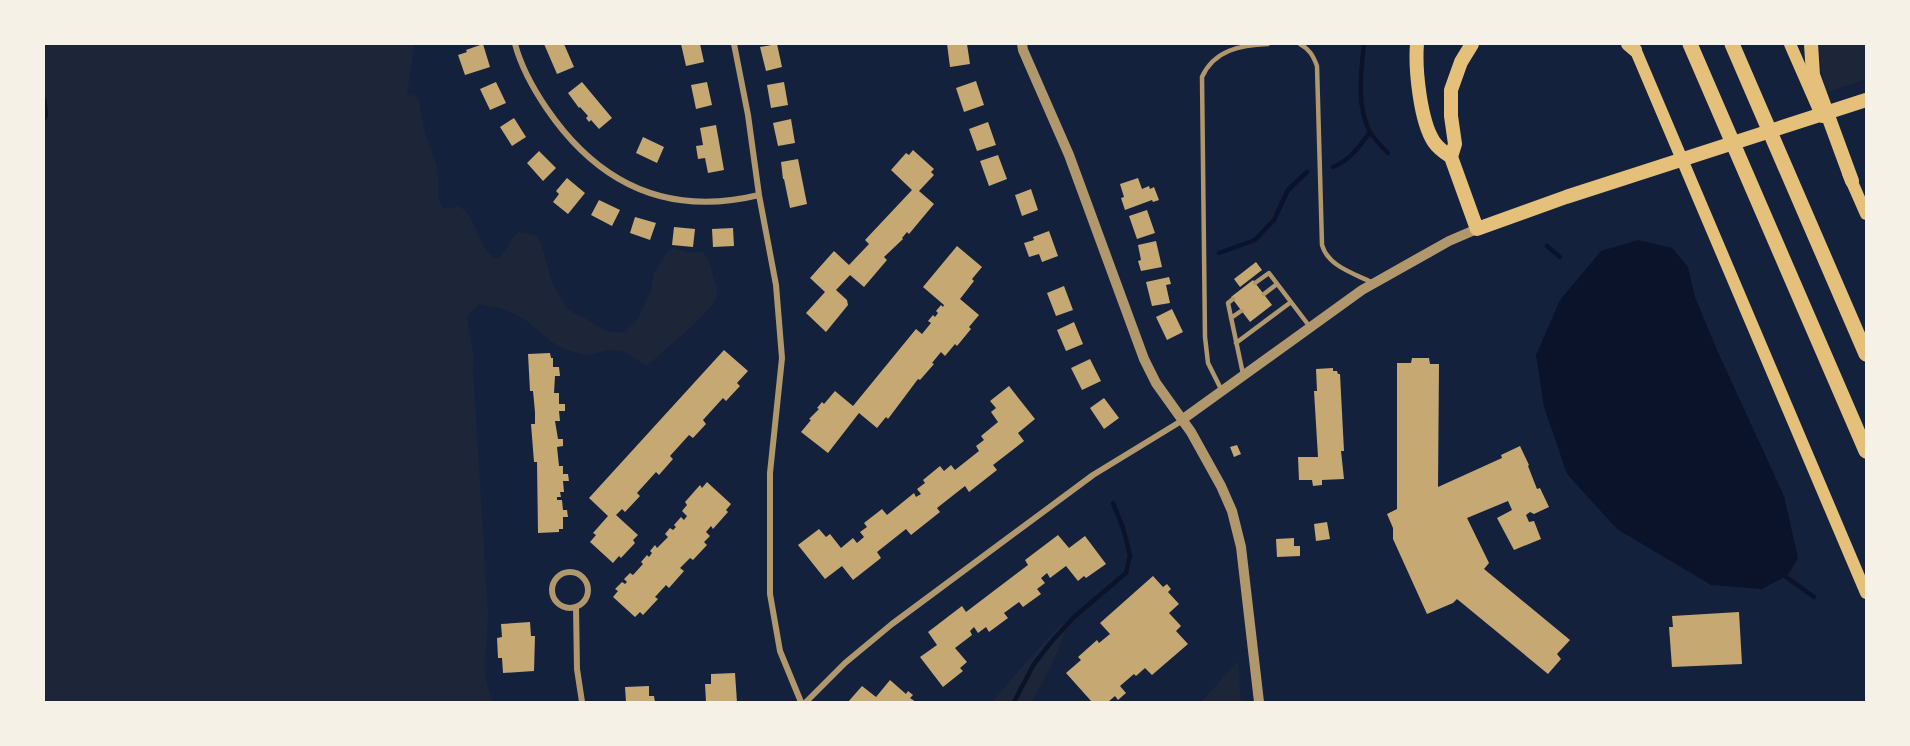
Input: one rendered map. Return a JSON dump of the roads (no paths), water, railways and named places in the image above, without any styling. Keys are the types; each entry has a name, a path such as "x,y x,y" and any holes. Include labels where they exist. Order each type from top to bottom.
{"highway":[{"path":"1690,44 1866,451"},
{"path":"1732,44 1866,354"}],"main road":[{"path":"1417,44 1419,88 1430,135 1437,146 1451,158 1477,229 1541,205 1863,102"},
{"path":"1451,158 1455,144 1451,116 1451,90 1458,68 1472,44"},
{"path":"1790,44 1866,214"},
{"path":"1811,44 1813,75 1852,181"},
{"path":"1632,46 1866,593"}],"street":[{"path":"515,44 535,91 560,127 593,162 623,183 659,197 698,202 737,200 759,195"},
{"path":"734,44 776,285 782,358 770,473 770,594 780,651 801,702"},
{"path":"1022,44 1069,155 1144,359 1156,383 1184,419 1222,487 1232,511 1241,547 1259,702"},
{"path":"806,702 845,663 892,624 1093,475 1184,419 1374,283 1477,229"},
{"path":"564,573 579,574 587,585 586,599 576,607 562,607 552,595 552,585 564,573"},
{"path":"576,607 577,669 582,702"}],"lane":[{"path":"1222,392 1208,363 1205,337 1202,76 1208,65 1217,57 1240,45 1268,44"},
{"path":"1300,44 1313,55 1317,66 1322,245 1325,255 1334,264 1374,283"},
{"path":"1256,282 1269,273 1310,327"},
{"path":"1264,294 1277,284"},
{"path":"1233,299 1228,303 1244,376"},
{"path":"1236,343 1291,302"},
{"path":"1231,318 1241,311"}],"waterway":[{"path":"1364,44 1361,88 1363,111 1370,132 1388,153"},
{"path":"44,99 46,115 44,119"},
{"path":"1333,167 1349,157 1370,132"},
{"path":"1219,253 1255,240 1274,220 1288,190 1307,172"},
{"path":"1547,246 1560,257"},
{"path":"1014,702 1034,664 1052,641 1074,617 1126,573 1130,555 1113,503"},
{"path":"1782,574 1814,597"}]}
